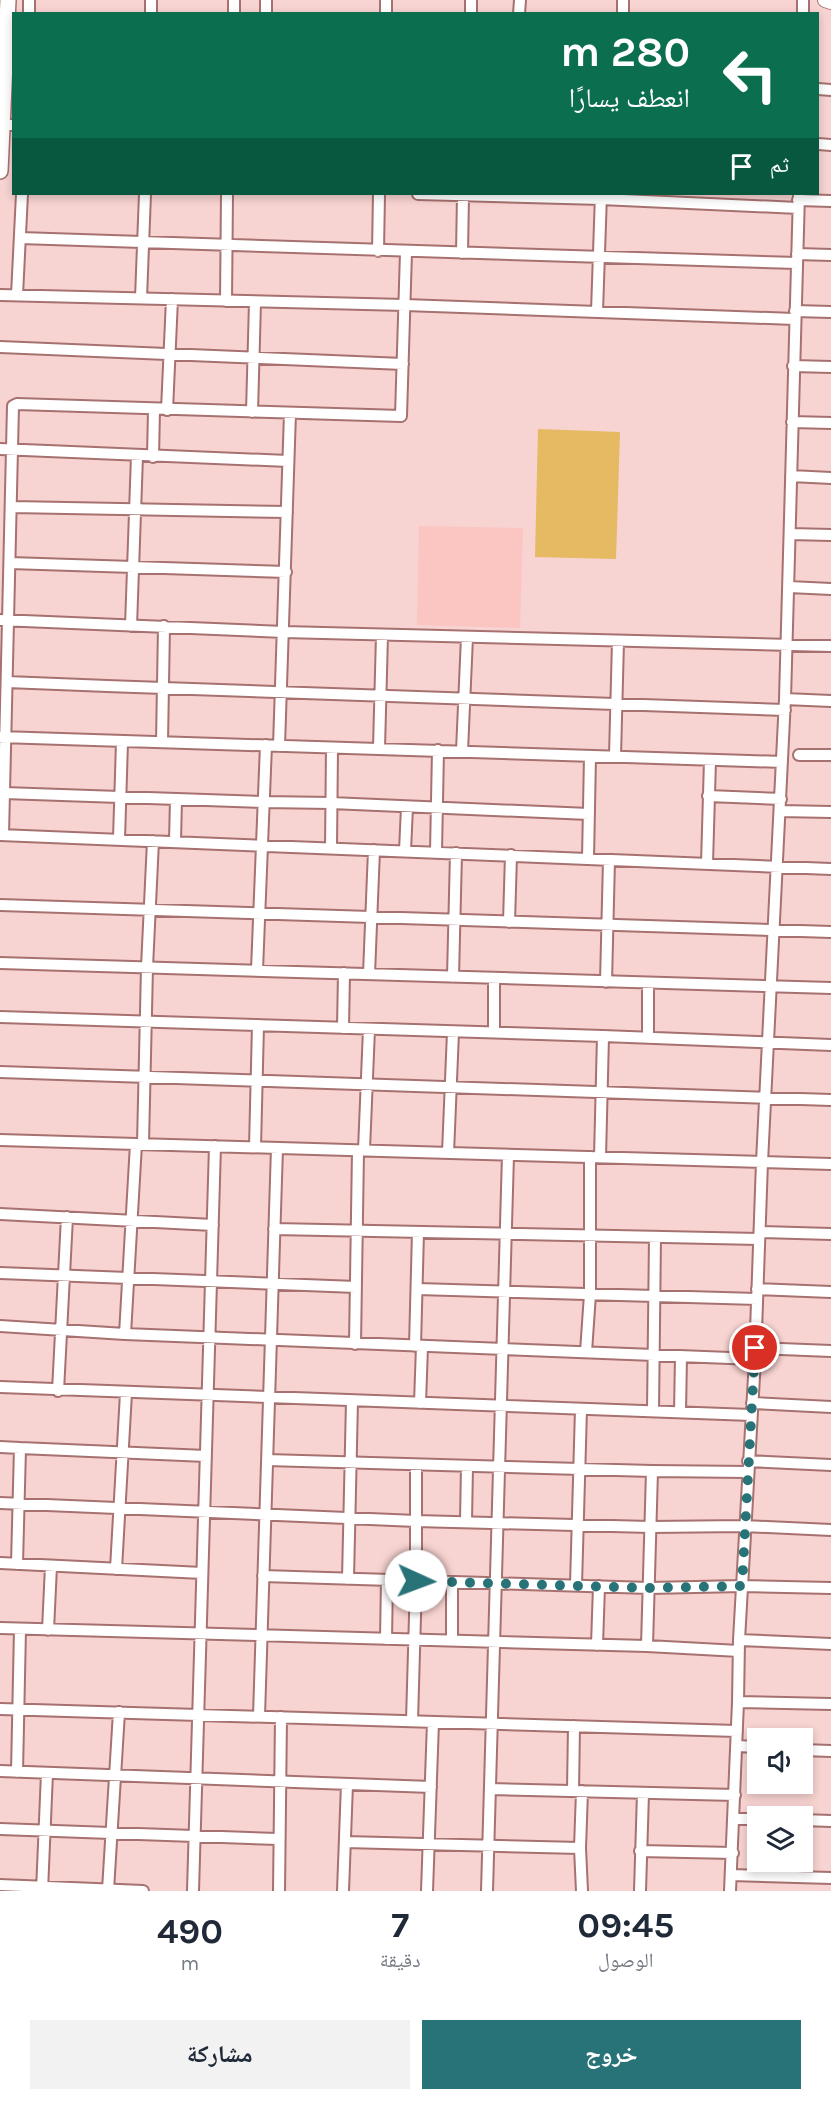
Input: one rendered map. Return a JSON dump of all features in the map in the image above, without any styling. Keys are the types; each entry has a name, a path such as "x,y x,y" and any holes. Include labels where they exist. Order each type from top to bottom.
{"highway":[{"path":"0,171 4,130 2,77 4,20 8,0"}],"main road":[{"path":"825,0 831,3"}],"street":[{"path":"17,295 22,195"},
{"path":"141,298 145,195"},
{"path":"226,301 227,195"},
{"path":"378,251 379,195"},
{"path":"462,253 463,195 831,201"},
{"path":"597,312 601,196"},
{"path":"730,1891 739,1646 785,705 798,200"},
{"path":"20,238 406,252 797,259 831,255"},
{"path":"406,252 401,417 15,405 10,563 4,621 7,682 3,737 2,835 831,869"},
{"path":"0,295 597,312 794,315 831,312"},
{"path":"167,410 172,299"},
{"path":"252,412 255,302"},
{"path":"0,347 403,364"},
{"path":"793,366 831,367"},
{"path":"153,457 154,410"},
{"path":"279,746 290,413"},
{"path":"792,422 831,423"},
{"path":"0,449 288,461"},
{"path":"131,626 137,456"},
{"path":"792,476 831,478"},
{"path":"12,507 287,512"},
{"path":"790,534 831,535"},
{"path":"10,563 286,572"},
{"path":"789,587 831,589"},
{"path":"4,621 382,635 831,646"},
{"path":"162,742 165,626"},
{"path":"379,748 382,635"},
{"path":"462,751 467,637"},
{"path":"615,756 618,641"},
{"path":"7,682 163,689 616,702 785,705 831,701"},
{"path":"3,737 782,762"},
{"path":"118,839 122,742"},
{"path":"257,970 266,745"},
{"path":"331,848 332,748"},
{"path":"436,852 438,750"},
{"path":"799,755 831,755"},
{"path":"588,859 590,756"},
{"path":"707,864 710,760"},
{"path":"4,793 589,814"},
{"path":"708,796 781,798"},
{"path":"175,841 176,799"},
{"path":"405,851 407,807"},
{"path":"780,811 831,812"},
{"path":"125,1335 132,1221 145,1077 153,840"},
{"path":"369,974 374,850"},
{"path":"453,977 456,853"},
{"path":"509,922 511,855"},
{"path":"606,982 609,860"},
{"path":"0,905 831,933"},
{"path":"0,963 831,988"},
{"path":"343,1028 344,973"},
{"path":"494,978 494,1032"},
{"path":"648,983 648,1038"},
{"path":"0,1017 831,1045"},
{"path":"255,1147 258,1025"},
{"path":"355,1344 356,1231 369,1029"},
{"path":"448,1153 453,1032"},
{"path":"586,1352 590,1294 589,1234 601,1092 603,1036"},
{"path":"0,1072 831,1100"},
{"path":"0,1140 831,1164"},
{"path":"193,1891 215,1146"},
{"path":"259,1716 277,1148"},
{"path":"488,1891 508,1155"},
{"path":"0,1214 213,1224"},
{"path":"58,1391 67,1217"},
{"path":"274,1229 655,1237 831,1234"},
{"path":"418,1232 420,1403"},
{"path":"653,1411 655,1237"},
{"path":"0,1273 356,1287"},
{"path":"418,1289 655,1296 831,1292"},
{"path":"0,1326 125,1335 681,1356 831,1351"},
{"path":"680,1412 681,1356"},
{"path":"0,1388 680,1412 831,1407"},
{"path":"116,1569 126,1393"},
{"path":"348,1579 352,1401"},
{"path":"576,1586 581,1409"},
{"path":"0,1447 206,1456"},
{"path":"17,1564 20,1448"},
{"path":"267,1460 652,1471 831,1465"},
{"path":"412,1721 416,1581 416,1465"},
{"path":"466,1466 466,1521"},
{"path":"647,1646 652,1471"},
{"path":"0,1503 416,1521 650,1527 745,1526 831,1530"},
{"path":"0,1563 202,1573"},
{"path":"48,1630 51,1566"},
{"path":"263,1576 648,1588 742,1586 831,1588"},
{"path":"386,1639 387,1580"},
{"path":"452,1582 452,1641"},
{"path":"597,1645 600,1586"},
{"path":"0,1628 647,1646 831,1644"},
{"path":"16,1772 20,1629"},
{"path":"738,1702 831,1704"},
{"path":"0,1709 737,1731"},
{"path":"108,1890 119,1712"},
{"path":"279,1891 281,1717"},
{"path":"427,1891 433,1722"},
{"path":"574,1726 582,1891"},
{"path":"737,1746 747,1746"},
{"path":"813,1750 831,1751"},
{"path":"0,1771 430,1787"},
{"path":"42,1889 47,1773"},
{"path":"343,1891 347,1784"},
{"path":"490,1789 735,1795"},
{"path":"640,1891 643,1793"},
{"path":"733,1819 747,1819"},
{"path":"813,1820 831,1821"},
{"path":"0,1829 278,1839"},
{"path":"345,1842 579,1848"},
{"path":"640,1851 733,1853"},
{"path":"731,1875 831,1878"},
{"path":"0,1885 42,1889 143,1891"}],"shaded area":[{"path":"538,429 620,432 616,559 535,557"},
{"path":"419,526 523,528 520,628 417,625"}],"route":[{"path":"416,1581 648,1588 742,1586 755,1348"}]}
